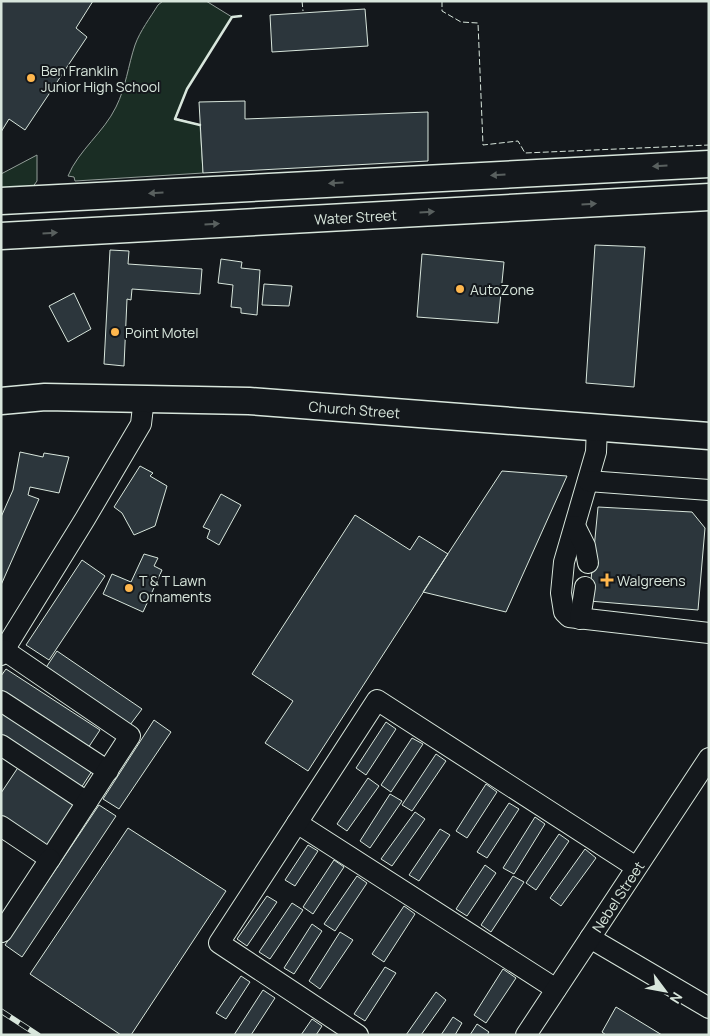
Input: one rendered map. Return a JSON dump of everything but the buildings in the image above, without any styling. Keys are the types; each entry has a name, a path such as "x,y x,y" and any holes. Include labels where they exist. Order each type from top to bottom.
{"main road":[{"path":"1,201 709,164"},
{"name":"Water Street","path":"1,236 709,197"},
{"path":"1,401 45,397"},
{"name":"Church Street","path":"45,397 249,401 709,436"}],"street":[{"name":"Church Street","path":"1,387 45,397"},
{"path":"2,932 130,736 3,653 141,424 144,398"},
{"path":"597,428 596,452 564,562 561,593 564,612 569,618 709,633"},
{"path":"588,481 709,490"},
{"path":"575,526 585,546 588,563"},
{"path":"580,619 585,587"},
{"path":"358,1035 219,943 377,700 636,867"},
{"path":"1,702 108,771"},
{"path":"1,746 87,802"},
{"name":"Nebel Street","path":"526,1035 709,758"},
{"path":"297,823 556,989"},
{"path":"1,826 50,859"},
{"path":"590,938 709,1008"}],"green space":[{"path":"163,1 206,1 232,17 187,89 175,118 200,125 203,173 75,181 74,177 68,176 72,167 105,125 116,107 137,40 158,5"},
{"path":"37,155 37,181 32,188 1,191 1,174"}],"railway":[{"path":"1,1011 38,1035"}],"fence":[{"path":"302,1 303,11"},
{"path":"442,1 442,11 461,22 478,23 483,145 518,141 525,153 709,145"}],"wall":[{"path":"200,125 175,119 187,89 232,17 241,16"}],"place":[{"name":"Ben Franklin Junior High School","path":"31,78"},
{"name":"AutoZone","path":"460,289"},
{"name":"Point Motel","path":"115,332"},
{"name":"Walgreens","path":"607,580"},
{"name":"T & T Lawn Ornaments","path":"129,588"}]}
